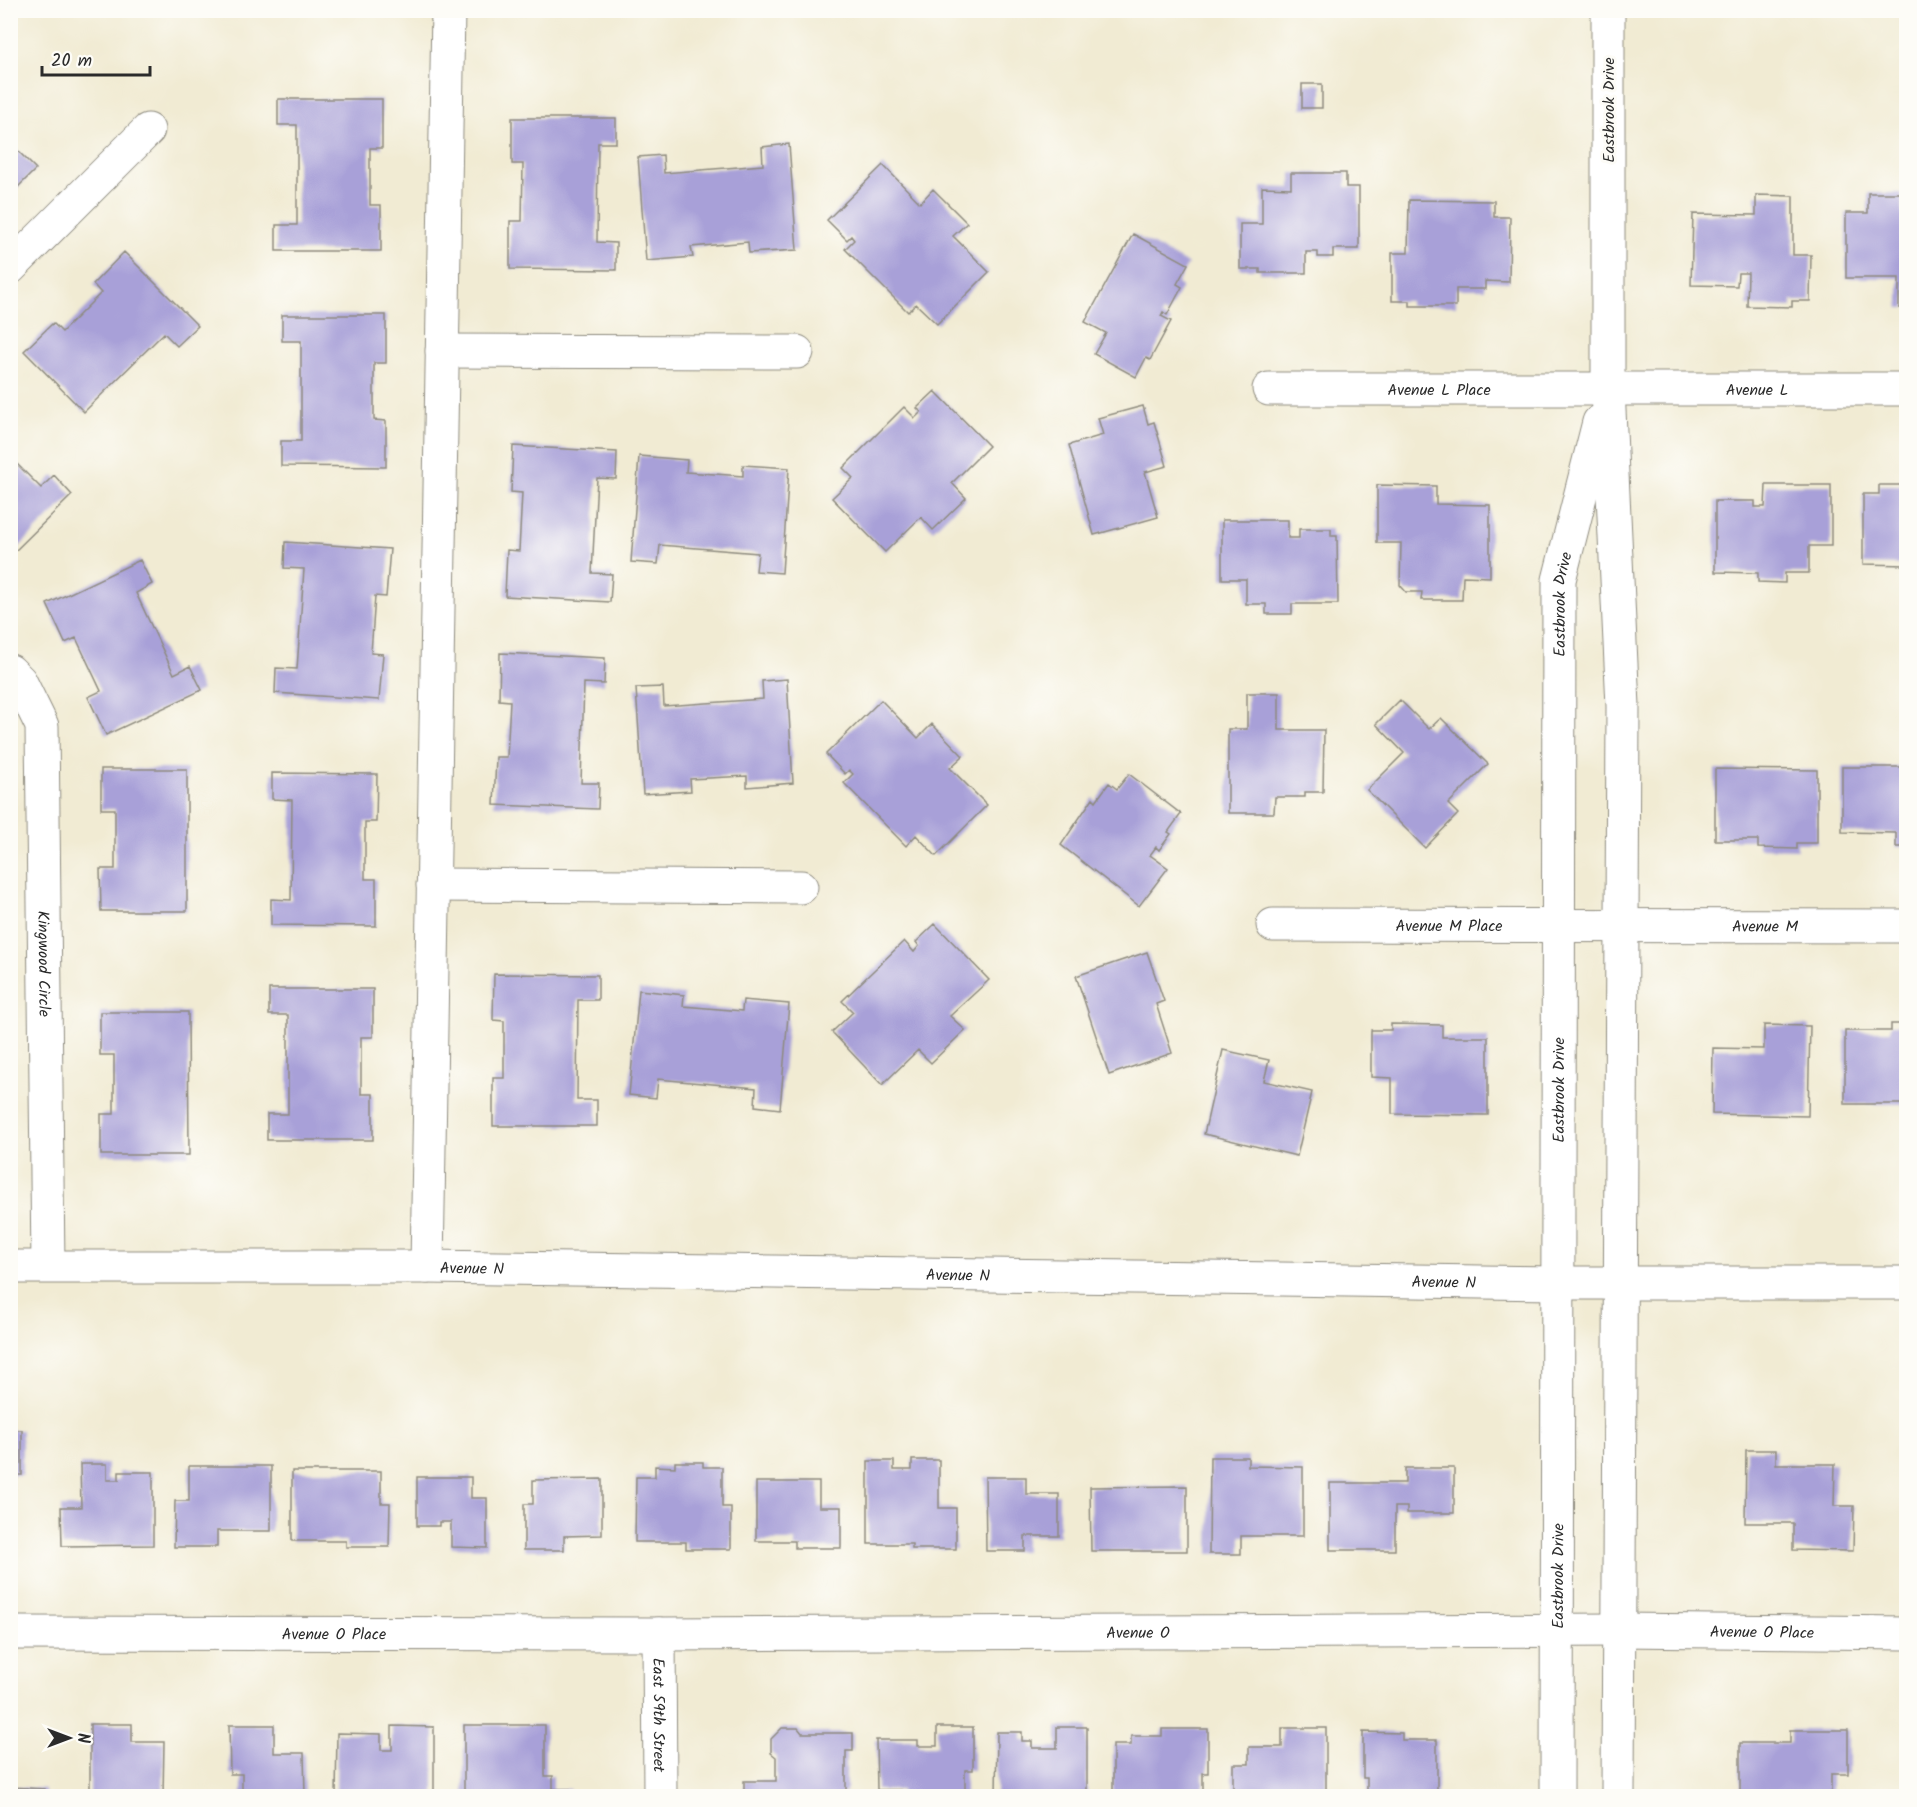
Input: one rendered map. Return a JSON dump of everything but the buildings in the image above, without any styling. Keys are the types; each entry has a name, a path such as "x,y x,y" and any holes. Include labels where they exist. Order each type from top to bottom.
{"street":[{"path":"427,1267 448,10"},
{"name":"Eastbrook Drive","path":"1608,10 1608,389 1623,706 1618,1797"},
{"path":"10,268 148,130"},
{"path":"442,351 797,352"},
{"name":"Avenue L Place","path":"1269,389 1608,389"},
{"name":"Eastbrook Drive","path":"1557,1797 1559,580 1608,389"},
{"name":"Avenue L","path":"1608,389 1906,389"},
{"name":"Kingwood Circle","path":"10,671 20,681 42,726 48,1266"},
{"path":"434,885 801,887"},
{"name":"Avenue M Place","path":"1274,925 1623,924"},
{"name":"Avenue M","path":"1623,924 1906,926"},
{"name":"Avenue N","path":"10,1267 427,1267 1557,1283 1906,1283"},
{"name":"Avenue O","path":"658,1634 1618,1630"},
{"name":"Avenue O Place","path":"1618,1630 1906,1633"},
{"name":"Avenue O Place","path":"10,1633 658,1634"},
{"name":"East 59th Street","path":"658,1634 660,1797"}]}
